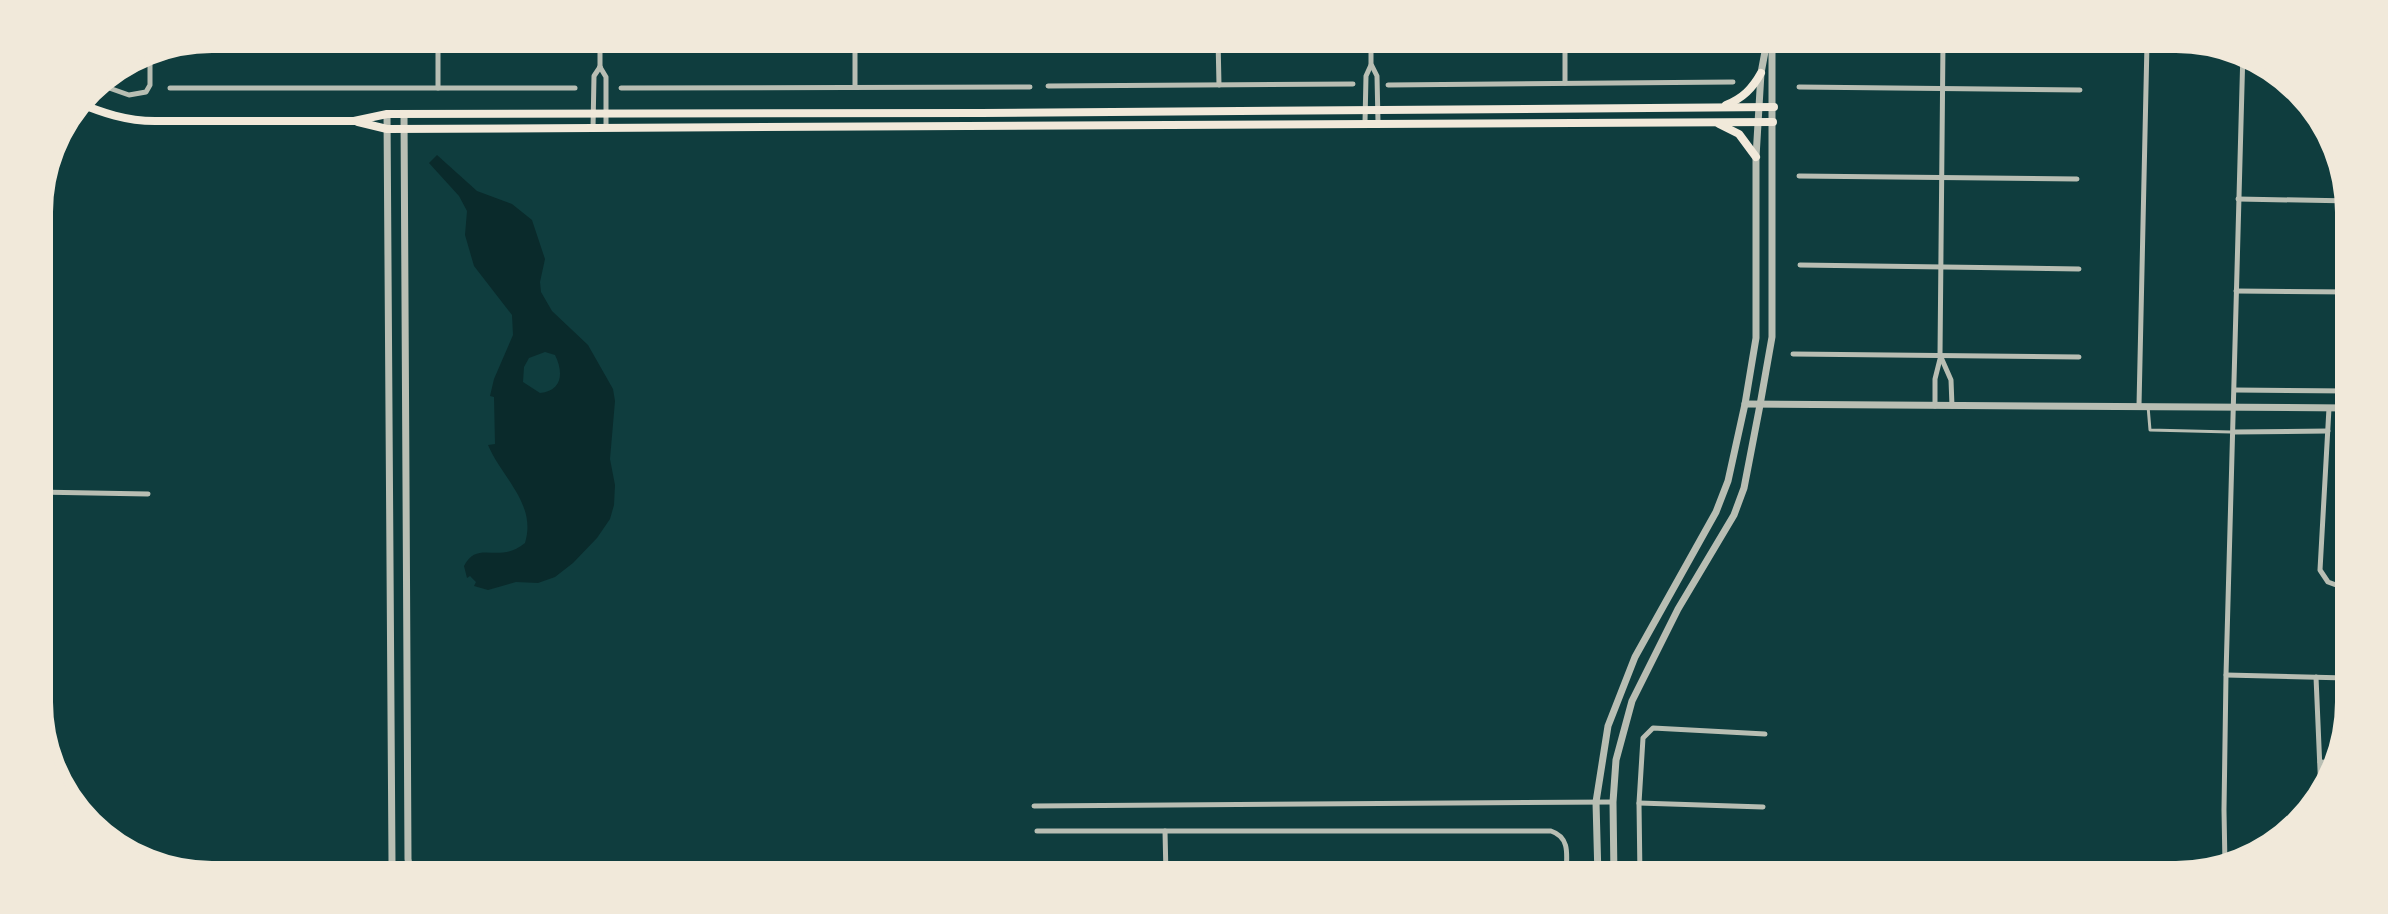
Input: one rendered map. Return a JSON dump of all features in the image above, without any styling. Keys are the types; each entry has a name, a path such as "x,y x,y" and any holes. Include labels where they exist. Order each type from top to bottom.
{"main road":[{"path":"1721,107 1738,100 1752,89 1761,73"},
{"path":"87,106 133,121 354,121 387,114 1774,107"},
{"path":"354,121 387,129 1773,122"},
{"path":"1716,123 1739,134 1756,157"}],"street":[{"path":"438,48 438,88"},
{"path":"600,48 600,67 606,77 606,129"},
{"path":"855,48 855,87"},
{"path":"1218,48 1219,85"},
{"path":"1365,122 1366,76 1371,64 1371,48"},
{"path":"1565,48 1565,83"},
{"path":"1598,866 1596,802 1601,759 1618,694 1665,600 1716,512 1728,481 1745,404 1756,338 1756,157 1761,73 1767,48"},
{"path":"1614,866 1616,760 1632,701 1678,609 1734,515 1744,488 1760,405 1772,337 1774,107 1770,48"},
{"path":"1935,406 1935,379 1940,356 1943,48"},
{"path":"2139,406 2147,48"},
{"path":"106,87 129,95 146,92 150,85 150,60"},
{"path":"2225,858 2226,675 2243,62"},
{"path":"1371,64 1377,76 1378,122"},
{"path":"593,129 594,76 600,67"},
{"path":"1388,85 1733,82"},
{"path":"1048,86 1353,84"},
{"path":"621,88 1030,87"},
{"path":"1799,87 2080,90"},
{"path":"170,88 575,88"},
{"path":"980,127 981,113"},
{"path":"387,114 394,866"},
{"path":"404,114 410,866"},
{"path":"1799,176 2077,179"},
{"path":"2238,199 2339,201"},
{"path":"1800,265 2079,269"},
{"path":"2236,291 2340,292"},
{"path":"1793,354 2079,357"},
{"path":"1940,356 1951,380 1952,406"},
{"path":"2235,390 2340,391"},
{"path":"1745,404 2340,408"},
{"path":"2329,408 2320,570 2333,586 2340,588"},
{"path":"2234,432 2328,431"},
{"path":"48,492 148,494"},
{"path":"2226,675 2340,678"},
{"path":"2316,677 2321,779"},
{"path":"1640,866 1639,803 1643,738 1646,733 1653,728 1765,734"},
{"path":"2320,762 2328,762"},
{"path":"1034,806 1613,802"},
{"path":"1639,803 1763,807"},
{"path":"1037,831 1551,831 1560,834 1566,841 1566,866"},
{"path":"1165,831 1166,866"}],"lane":[{"path":"2148,406 2150,430 2234,432"}],"water":[{"path":"437,155 477,191 512,204 532,220 545,259 541,292 552,311 588,345 613,389 615,401 610,459 615,485 610,519 573,563 555,577 538,583 516,582 488,590 474,586 476,582 470,576 467,578 464,566 476,554 506,552 525,543 526,516 522,504 488,445 495,444 494,397 490,396 513,335 512,315 474,266 465,235 467,211 459,196 429,163","holes":["545,352 555,355 560,374 553,389 540,393 523,382 524,367 529,358"]}]}
